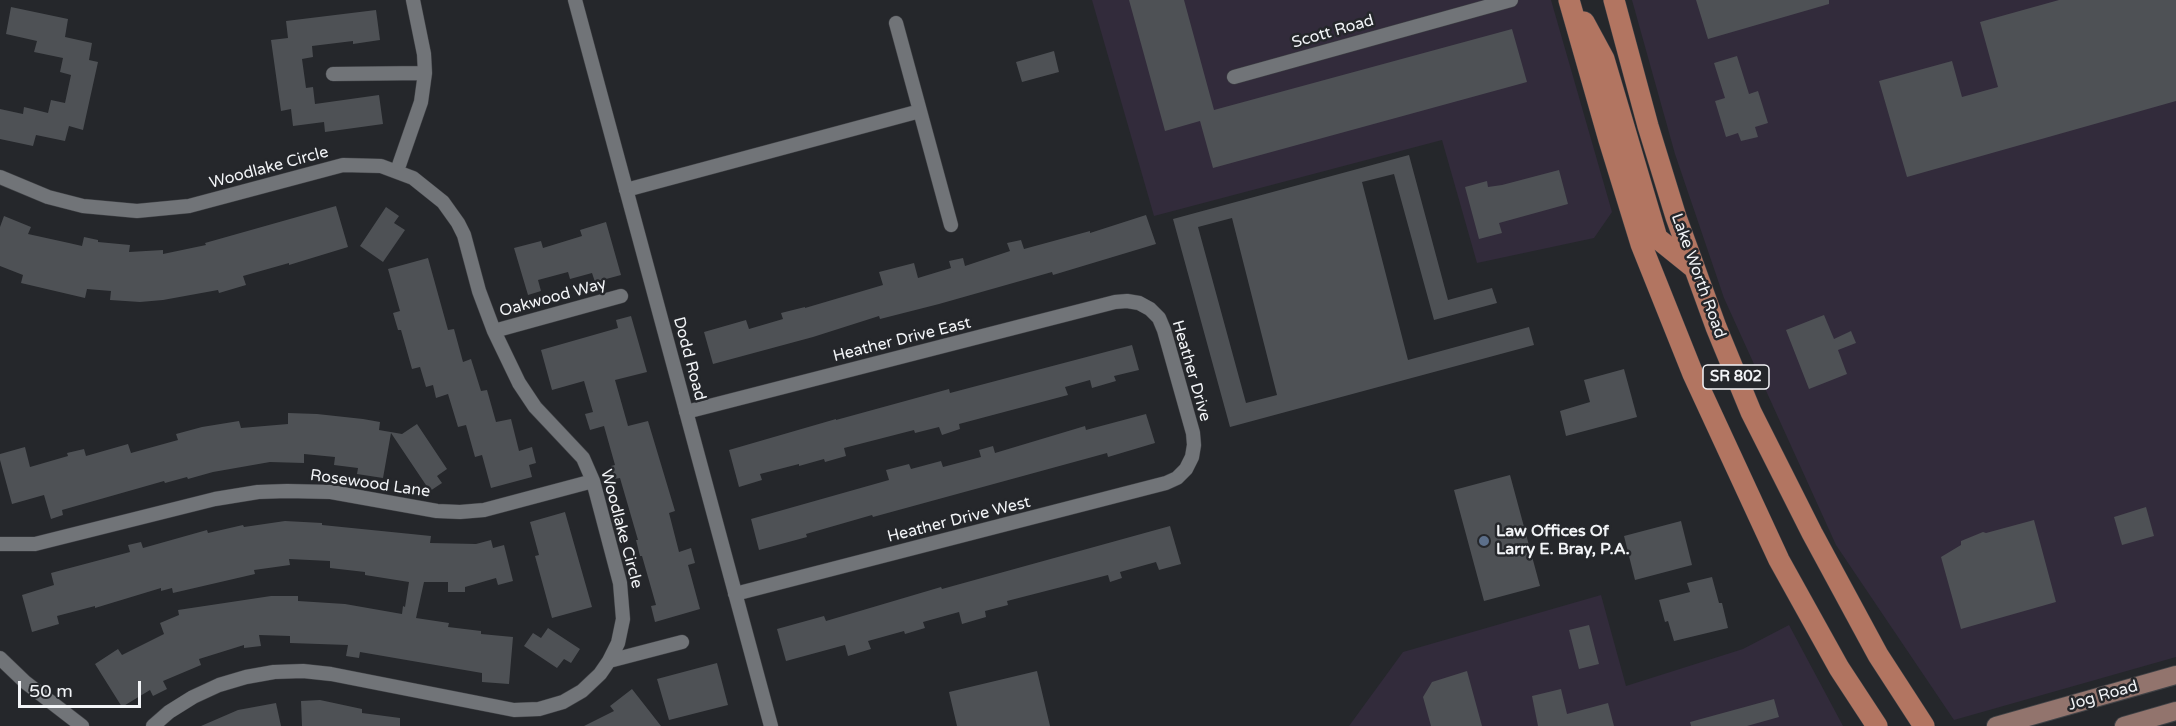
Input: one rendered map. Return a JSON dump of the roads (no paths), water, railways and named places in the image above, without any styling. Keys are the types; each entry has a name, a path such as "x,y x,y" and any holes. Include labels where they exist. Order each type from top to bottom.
{"main road":[{"path":"1571,0 1604,59 1657,238 1694,268"},
{"name":"SR 802","path":"1571,0 1609,140 1641,244 1693,374 1779,560 1839,668 1877,726"},
{"name":"Lake Worth Road","path":"1614,0 1648,126 1694,268 1716,327 1761,432 1812,533 1878,655 1924,726"},
{"name":"Jog Road","path":"1996,726 2176,675"},
{"path":"2124,726 2176,711"}],"street":[{"path":"397,171 421,102 425,73 424,54 413,0"},
{"name":"Dodd Road","path":"575,0 771,726"},
{"name":"Scott Road","path":"1234,77 1511,0"},
{"path":"896,23 951,225"},
{"path":"333,74 425,73"},
{"path":"626,190 920,111"},
{"name":"Woodlake Circle","path":"0,177 48,197 83,206 137,211 189,206 343,165 368,165 397,171 424,185 443,202 458,223 494,331 519,382 535,407 583,458 592,481 622,595 623,619 621,631 609,661 596,679 582,691 563,702 539,709 502,708 331,674 284,671 246,676 219,685 193,697 169,712 153,726"},
{"name":"Oakwood Way","path":"494,331 621,296"},
{"name":"Heather Drive East","path":"686,412 1115,302 1127,301"},
{"name":"Heather Drive","path":"1127,301 1139,303 1150,309 1159,318 1164,330 1194,445 1192,458 1186,469"},
{"name":"Heather Drive West","path":"735,594 1166,483 1186,469"},
{"name":"Rosewood Lane","path":"0,544 35,544 215,499 258,492 331,492 436,511 460,512 484,510 592,481"},
{"path":"609,661 682,642"},
{"path":"0,658 24,682 82,726"}],"place":[{"name":"Law Offices Of Larry E. Bray, P.A.","path":"1484,541"}]}
